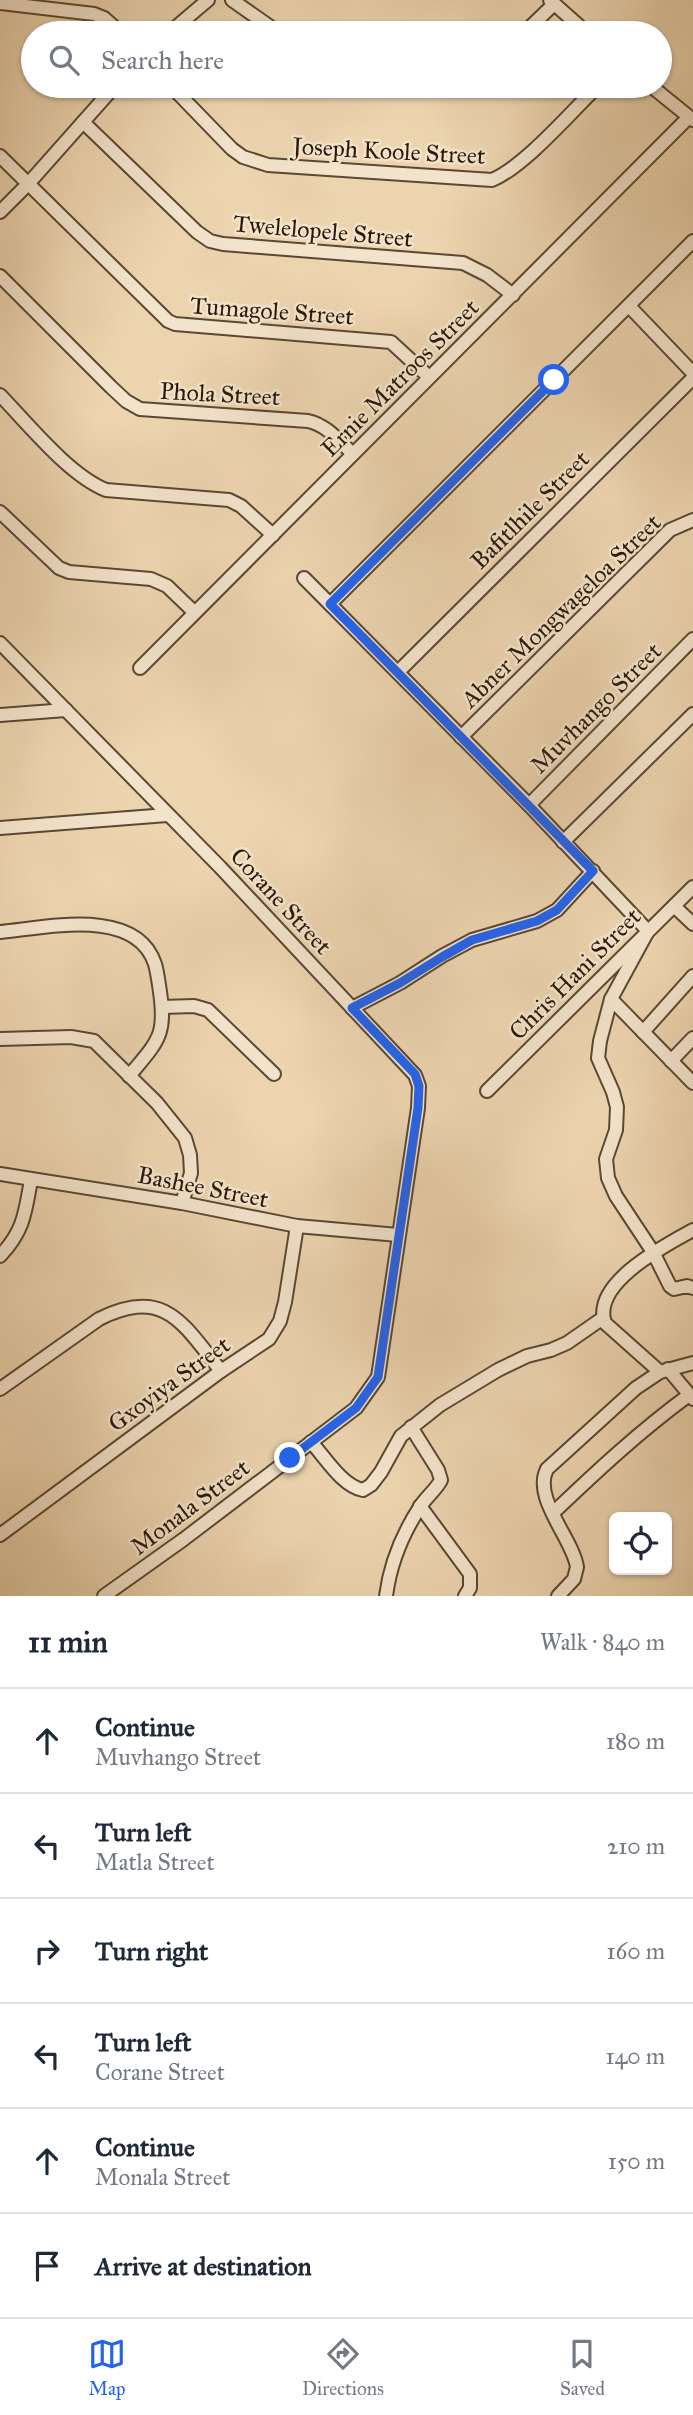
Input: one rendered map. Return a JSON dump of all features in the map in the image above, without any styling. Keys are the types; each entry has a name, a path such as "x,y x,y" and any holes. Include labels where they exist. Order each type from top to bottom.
{"street":[{"path":"183,21 208,0"},
{"path":"232,0 262,21"},
{"path":"534,21 551,2 573,21"},
{"path":"0,3 94,14 107,21"},
{"path":"0,212 29,184 104,98"},
{"name":"Joseph Koole Street","path":"183,98 232,149 254,161 281,166 492,180 519,163 586,98"},
{"path":"666,98 691,119"},
{"name":"Ernie Matroos Street","path":"140,668 429,377 691,119"},
{"name":"Twelelopele Street","path":"83,122 197,232 210,241 463,263 487,275 513,295"},
{"name":"Tumagole Street","path":"0,156 168,321 175,324 391,342 429,377"},
{"path":"330,604 693,241"},
{"name":"Phola Street","path":"0,276 111,387 140,409 318,423 328,429 353,454"},
{"path":"629,306 693,376"},
{"name":"Bafitlhile Street","path":"398,672 693,376"},
{"path":"0,395 75,470 95,485 106,490 229,500 241,506 273,535"},
{"path":"0,512 59,568 69,572 151,579 167,586 194,612"},
{"name":"Abner Mongwageloa Street","path":"461,737 670,530 693,520"},
{"path":"304,578 529,805 648,931 611,999 600,1041 598,1058 617,1107 616,1130 606,1159 608,1178 616,1196 653,1252 670,1286 674,1289 687,1286 693,1288"},
{"name":"Muvhango Street","path":"529,805 693,639"},
{"name":"Corane Street","path":"0,643 220,867 415,1074 419,1086 418,1108 398,1235"},
{"path":"0,715 66,710"},
{"path":"563,842 693,713"},
{"path":"0,828 167,815"},
{"path":"352,1008 472,940 537,921 557,910 593,871"},
{"name":"Chris Hani Street","path":"487,1091 693,887"},
{"path":"674,906 693,924"},
{"path":"0,932 89,924 121,930 146,948 155,963 163,1024 159,1041 130,1076"},
{"path":"643,1032 693,976"},
{"path":"611,999 693,1083"},
{"path":"162,1007 194,1006 208,1010 274,1074"},
{"path":"0,1039 82,1038 94,1041 157,1103 185,1138 191,1172 182,1203"},
{"path":"671,1060 693,1038"},
{"name":"Bashee Street","path":"0,1174 182,1203 296,1226 398,1235"},
{"path":"0,1256 11,1245 24,1222 31,1180"},
{"name":"Gxoyiya Street","path":"0,1535 221,1371 269,1339 280,1321 296,1226"},
{"path":"553,1513 650,1423 691,1397 605,1323 603,1318 604,1308 615,1287 631,1268 653,1252 693,1230"},
{"name":"Monala Street","path":"104,1596 356,1408 378,1377 398,1235"},
{"path":"0,1389 99,1319 116,1310 134,1306 164,1310 187,1330 221,1371"},
{"path":"311,1442 344,1479 363,1490 376,1479 401,1436 440,1405 498,1370 527,1356 567,1343 603,1318"},
{"path":"558,1596 574,1578 577,1567 553,1513 544,1485 543,1476 547,1469 636,1388 664,1371 693,1363"},
{"path":"386,1596 388,1579 399,1546 420,1506 438,1486 441,1475 411,1427"},
{"path":"420,1506 470,1574 470,1588 465,1596"}],"route":[{"path":"290,1458 356,1408 378,1377 418,1108 419,1086 415,1074 352,1008 472,940 537,921 557,910 593,871 330,604 554,380"}]}
